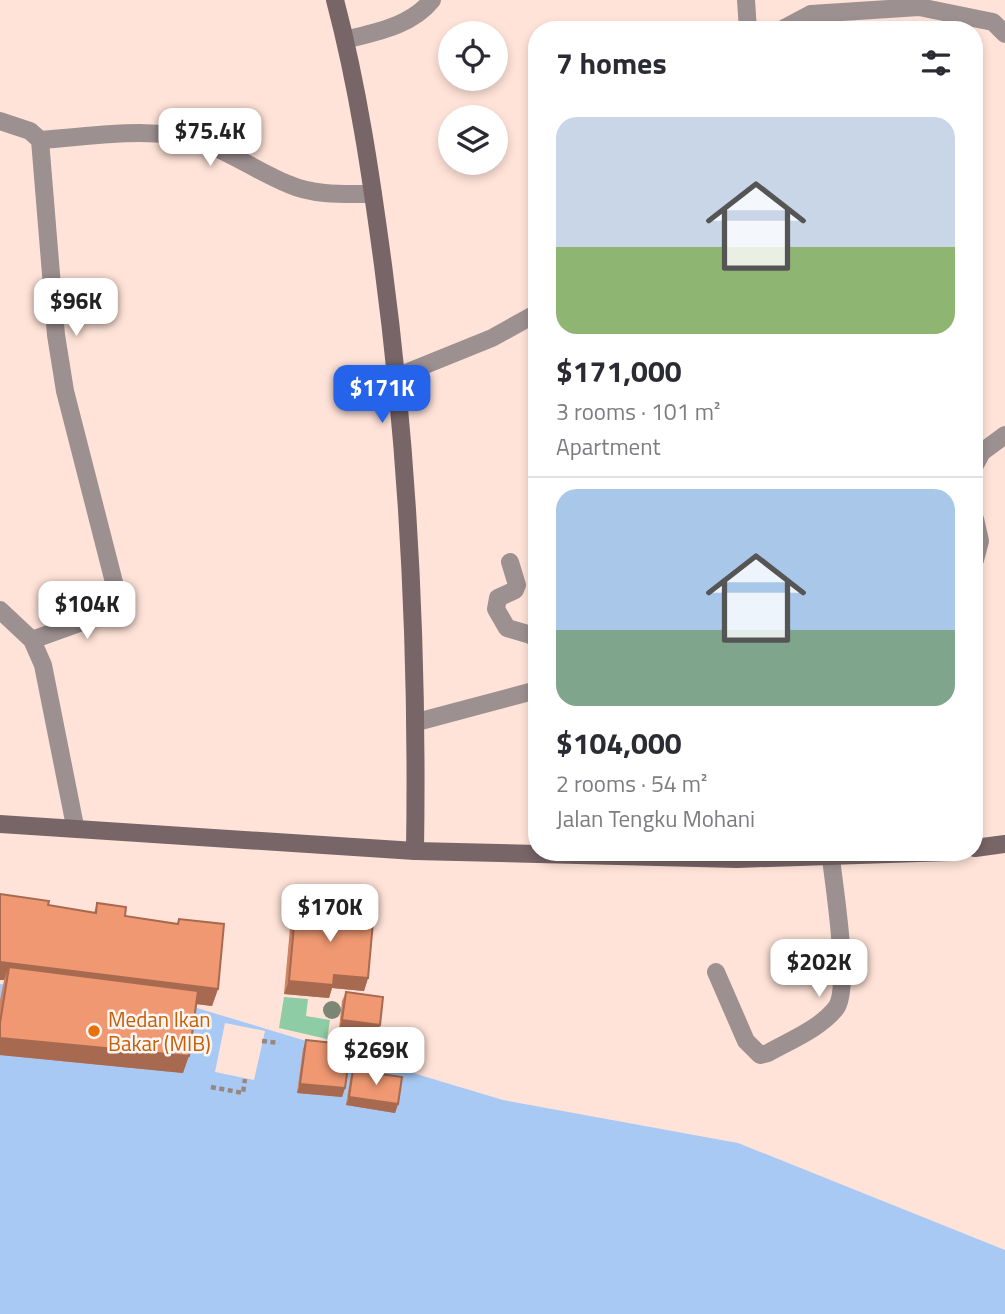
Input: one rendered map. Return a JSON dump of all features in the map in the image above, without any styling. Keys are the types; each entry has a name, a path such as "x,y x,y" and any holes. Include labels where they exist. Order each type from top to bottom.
{"street":[{"path":"335,0 345,40 373,194 398,376 412,577 417,722 415,851"},
{"path":"345,40 388,30 408,20 432,0"},
{"path":"746,0 747,21"},
{"path":"798,21 811,14 919,7 993,22 1005,34"},
{"path":"0,121 30,131 40,140 56,335 65,391 116,590 116,603 107,613 32,640"},
{"path":"40,140 154,133 177,136 201,142 296,187 333,194 373,194"},
{"path":"398,376 492,338 528,318"},
{"path":"983,451 1005,435"},
{"path":"510,562 517,585 515,590 498,598 496,609 507,628 528,634"},
{"path":"0,610 32,640 43,665 75,827"},
{"path":"417,722 528,692"},
{"path":"0,824 415,851 528,853"},
{"path":"983,847 1005,844"},
{"path":"716,972 747,1041 760,1055 819,1023 835,1010 844,985 831,861"}],"path":[{"path":"262,1041 279,1043"},
{"path":"211,1087 243,1093 245,1079"}],"green space":[{"path":"284,997 308,999 306,1016 330,1020 327,1039 279,1028"}],"water":[{"path":"0,984 197,1008 503,1100 738,1143 1005,1250 1005,1314 0,1314"}],"pier":[{"path":"225,1023 265,1031 254,1080 215,1072"}],"building":[{"path":"0,894 49,901 48,905 96,913 97,903 126,907 125,916 178,924 179,919 224,924 218,989 0,962"},
{"path":"296,904 374,911 368,978 334,975 333,985 289,981"},
{"name":"Medan Ikan Bakar (MIB)","path":"9,967 198,991 189,1056 0,1038"},
{"path":"346,992 383,997 380,1025 342,1020"},
{"path":"306,1040 351,1045 345,1088 300,1084"},
{"path":"353,1070 402,1077 398,1104 349,1097"}],"place":[{"name":"Medan Ikan Bakar (MIB)","path":"94,1031"}]}
